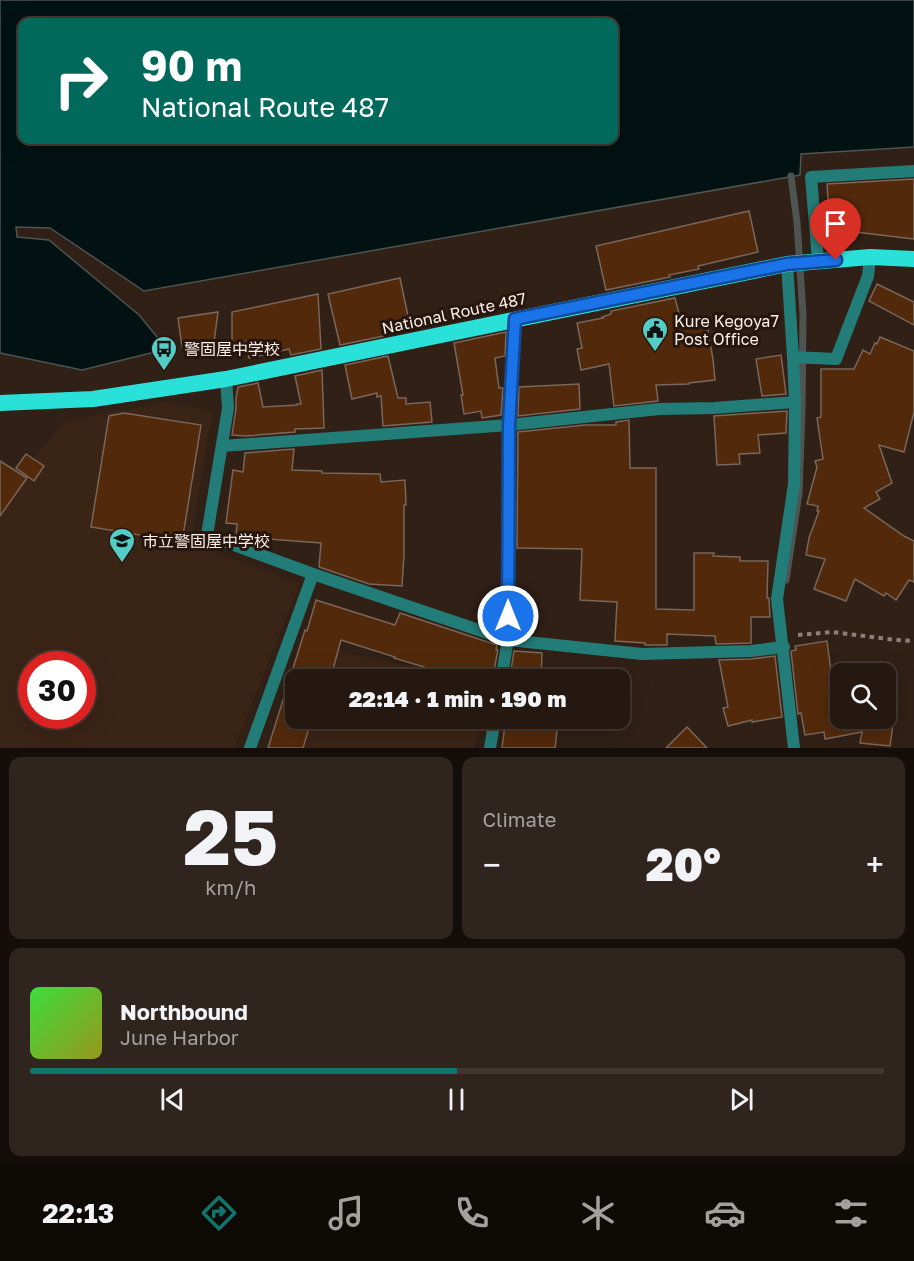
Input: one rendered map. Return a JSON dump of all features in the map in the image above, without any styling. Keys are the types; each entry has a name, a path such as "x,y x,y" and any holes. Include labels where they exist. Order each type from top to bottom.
{"highway":[{"name":"National Route 487","path":"0,403 93,399 226,379 787,264 870,257 914,260"}],"street":[{"path":"818,261 811,177 914,171"},
{"path":"794,357 836,359 868,276 870,257"},
{"path":"787,264 794,357 794,484 777,599 794,748"},
{"path":"503,669 508,640 509,425 515,319"},
{"path":"226,379 228,408 207,535 313,574 508,640 642,654 751,651 783,642"},
{"path":"222,446 509,425 658,409 714,408 795,402"},
{"path":"250,748 313,574"},
{"path":"490,748 493,729"}],"path":[{"path":"783,642 832,632 914,641"}],"shaded area":[{"path":"0,0 914,0 914,147 801,154 800,175 144,291 50,228 16,227 17,237 49,240 139,315 167,349 82,370 0,353"},
{"name":"市立警固屋中学校","path":"165,402 213,411 190,544 300,583 234,748 0,748 0,502 64,421"},
{"path":"302,644 425,669 293,669"},
{"path":"285,693 285,729 481,729 474,748 266,748"}],"building":[{"path":"914,179 914,239 830,229 827,184"},
{"path":"749,211 758,252 698,266 699,269 669,275 670,277 606,290 596,246"},
{"path":"400,278 409,321 382,327 384,336 340,345 328,294"},
{"path":"877,284 914,302 914,325 869,301"},
{"path":"318,294 321,349 291,355 289,349 249,358 246,342 232,345 232,312"},
{"path":"675,298 682,325 706,320 715,380 656,385 658,401 614,406 609,364 581,370 577,349 582,348 577,323 603,318 611,314 611,311"},
{"path":"218,312 214,342 182,347 178,318"},
{"path":"506,332 505,356 495,358 499,388 503,388 501,415 482,418 481,411 464,414 454,343"},
{"path":"880,337 914,351 914,412 904,452 879,445 892,483 876,492 880,499 864,508 914,541 914,582 909,580 896,600 886,593 884,596 855,579 846,601 814,589 825,559 806,555 809,538 819,511 817,511 818,506 807,504 817,467 815,461 823,459 817,418 821,417 821,369 854,369 863,350 870,354"},
{"path":"781,355 786,394 762,396 756,359"},
{"path":"388,356 398,398 406,398 406,404 430,402 432,422 383,426 381,396 377,397 377,393 352,399 345,365"},
{"path":"322,370 324,428 295,429 295,432 246,436 232,435 238,387 258,383 263,407 297,405 301,404 295,376"},
{"path":"579,384 580,409 518,416 519,387"},
{"path":"787,411 786,433 758,435 760,453 739,454 740,464 717,465 714,416"},
{"path":"124,413 201,425 182,542 91,527 109,416"},
{"path":"629,420 630,468 656,468 656,609 694,610 694,553 740,557 740,561 768,561 767,598 769,598 770,617 751,617 751,643 716,644 715,636 667,634 667,645 615,641 617,602 580,600 582,549 517,548 518,432 585,425 616,425 616,422"},
{"path":"294,449 292,470 380,474 381,482 405,480 402,586 369,584 319,567 321,543 268,539 268,543 251,541 251,537 236,535 237,524 226,523 233,470 243,472 245,453"},
{"path":"26,454 44,466 34,481 16,468"},
{"path":"0,461 27,478 0,516"},
{"path":"316,600 395,625 400,613 497,645 496,650 498,650 494,669 430,669 341,640 333,669 293,669 305,630 307,631"},
{"path":"827,641 830,664 830,729 892,729 890,746 860,743 862,732 825,739 824,732 805,735 801,713 798,714 791,651 796,650 795,646"},
{"path":"514,651 542,653 541,669 511,669"},
{"path":"775,656 782,717 752,722 752,720 728,726 723,708 728,707 719,660"},
{"path":"285,694 285,729 309,729 303,748 268,748"},
{"path":"687,727 707,748 666,748"},
{"path":"504,729 557,730 555,748 502,748"}],"waterway":[{"path":"786,580 799,493 802,410 803,314 797,222 791,176"}],"place":[{"name":"Kure Kegoya7 Post Office","path":"655,353"},
{"name":"警固屋中学校","path":"164,372"},
{"name":"市立警固屋中学校","path":"122,564"}],"route":[{"path":"508,616 509,425 515,319 787,264 836,260"}]}
